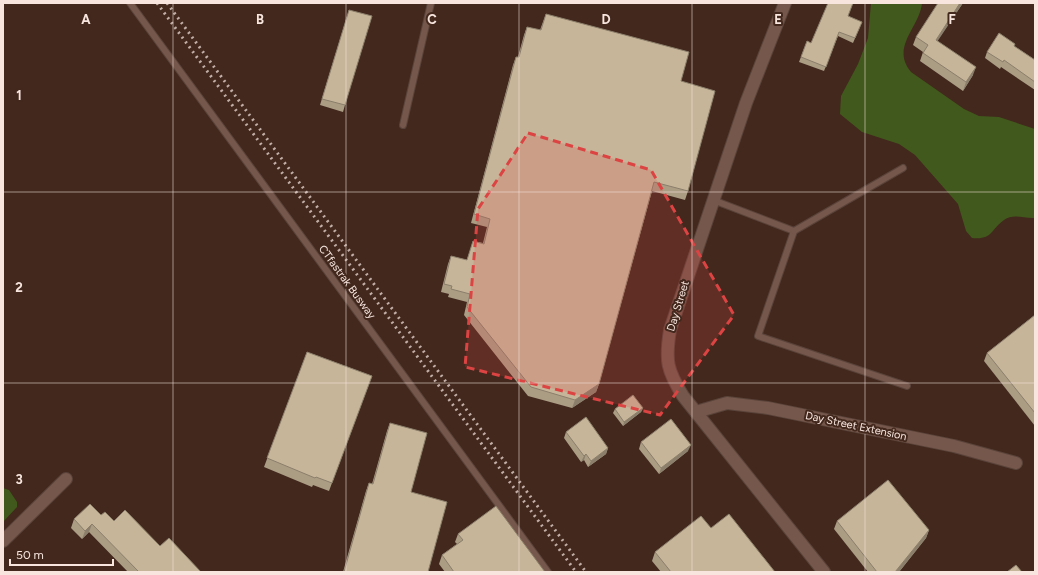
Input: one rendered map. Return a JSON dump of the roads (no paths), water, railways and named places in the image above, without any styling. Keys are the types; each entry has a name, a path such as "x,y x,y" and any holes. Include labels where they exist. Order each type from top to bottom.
{"street":[{"name":"Day Street","path":"785,3 746,103 713,200 670,330 666,353 672,378 696,412 824,572"},
{"name":"Day Street Extension","path":"696,412 727,403 768,408 954,446 1016,463"},
{"path":"3,541 66,479"}],"lane":[{"name":"CTfastrak Busway","path":"130,3 548,572"},
{"path":"403,124 431,3"},
{"path":"903,168 794,231 758,336 907,386"},
{"path":"713,200 794,231"}],"railway":[{"path":"157,3 576,572"},
{"path":"167,3 586,572"}]}
